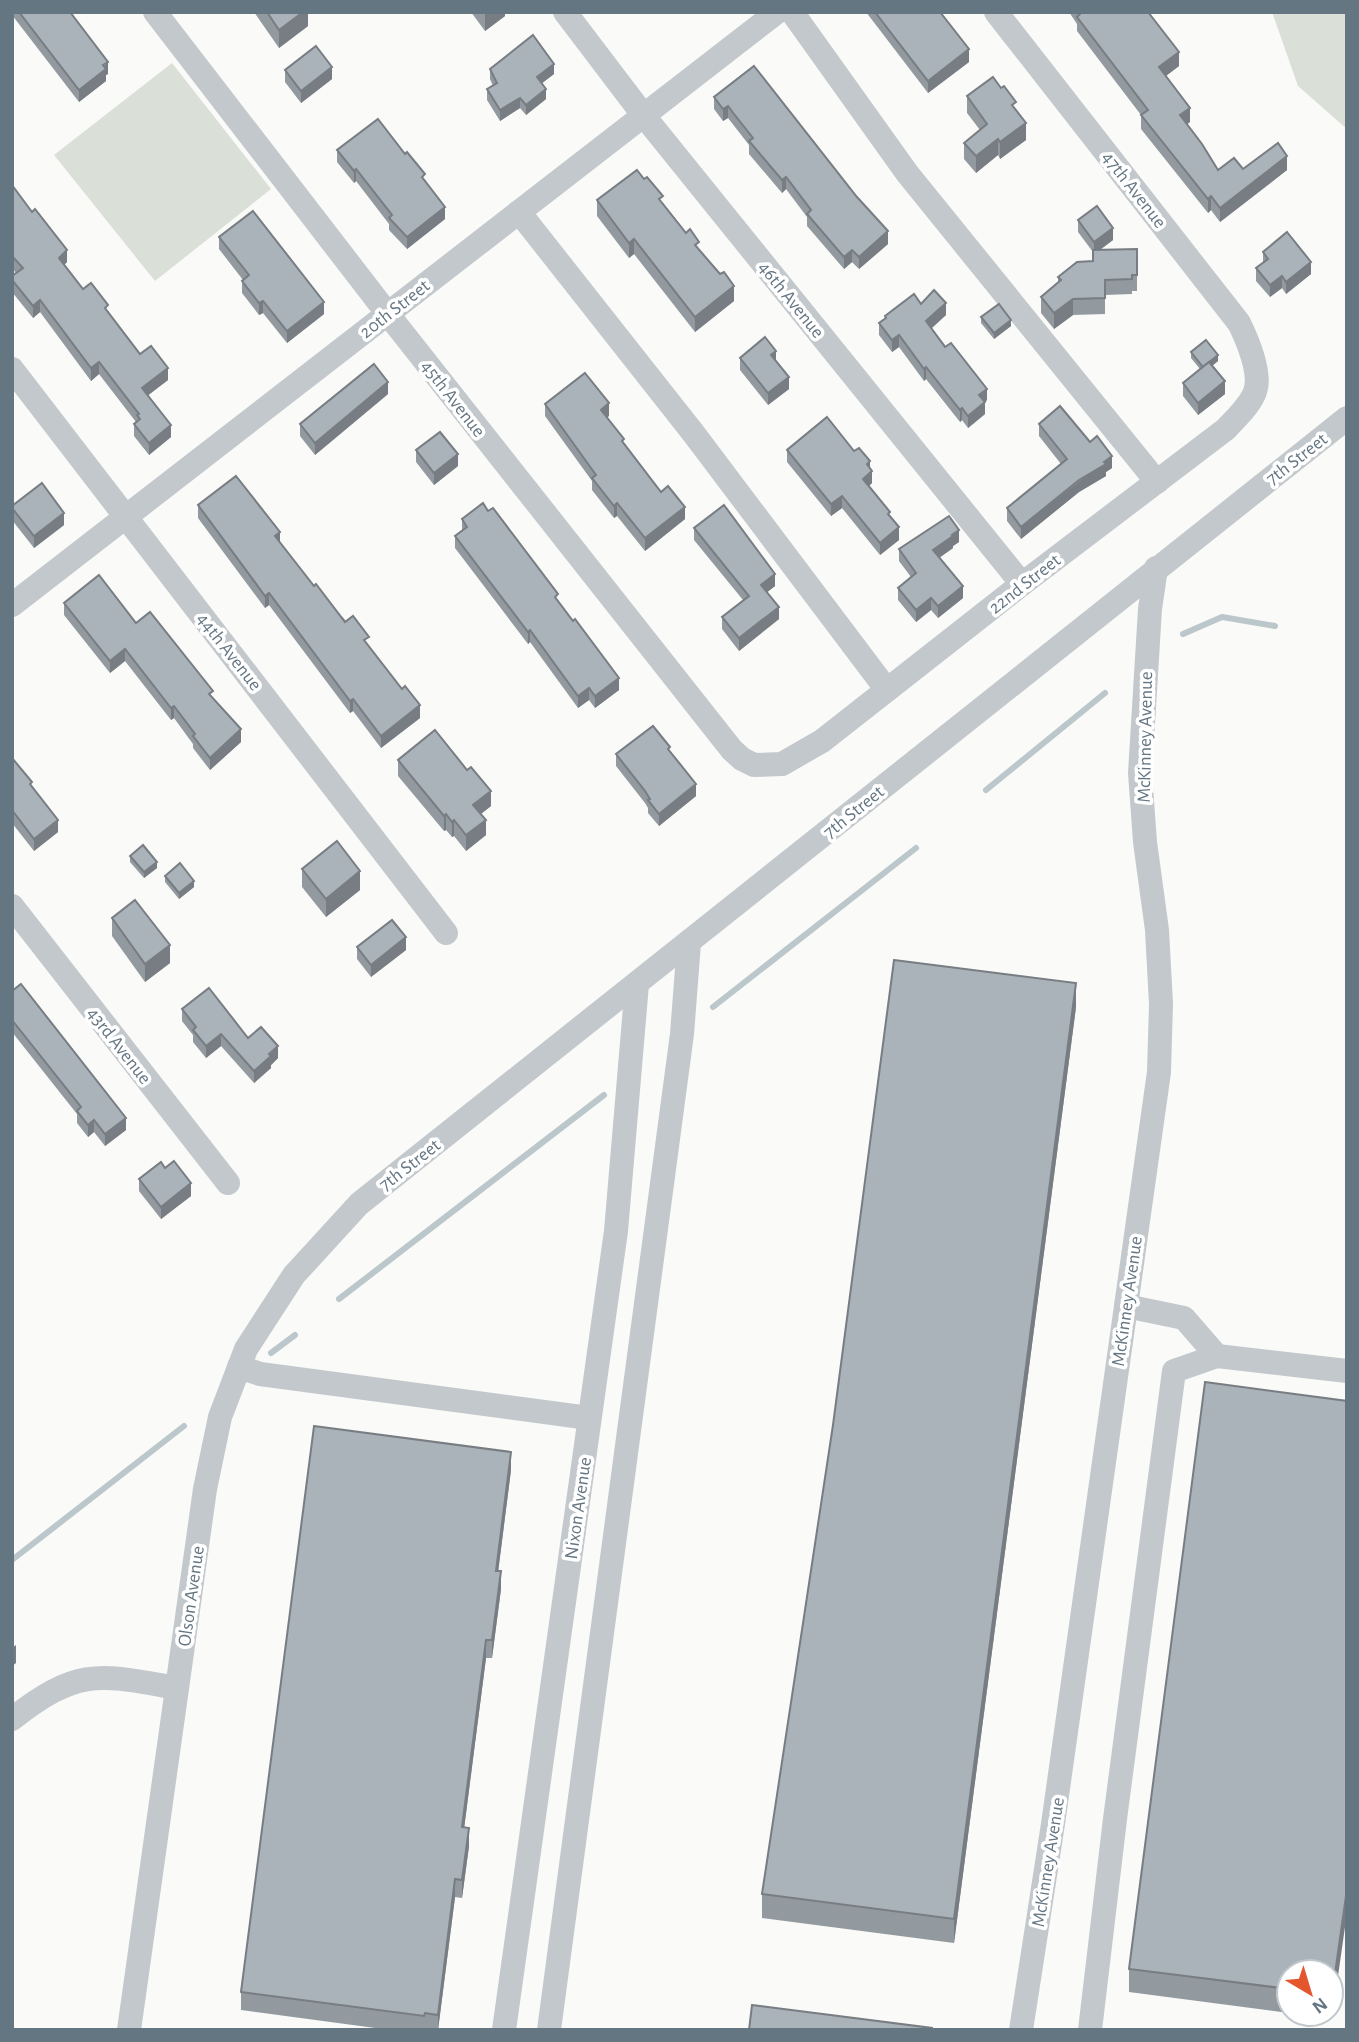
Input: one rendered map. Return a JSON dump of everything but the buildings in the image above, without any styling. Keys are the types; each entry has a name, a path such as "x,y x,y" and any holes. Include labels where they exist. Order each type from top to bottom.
{"street":[{"name":"45th Avenue","path":"155,12 387,313 732,750 754,765 766,766"},
{"name":"46th Avenue","path":"565,12 644,116 1021,584"},
{"name":"20th Street","path":"12,605 777,12"},
{"path":"792,12 907,173 1157,482"},
{"name":"47th Avenue","path":"996,12 1239,323 1252,351 1255,375"},
{"path":"519,212 703,445 887,690"},
{"name":"44th Avenue","path":"12,369 446,933"},
{"name":"22nd Street","path":"766,766 782,764 822,741 1021,584 1226,429 1244,409 1256,388 1255,375"},
{"name":"7th Street","path":"359,1204 1347,418"},
{"name":"McKinney Avenue","path":"1021,2030 1053,1824 1159,1072 1161,1004 1157,930 1145,842 1140,773 1150,609 1156,568"},
{"name":"43rd Avenue","path":"12,906 228,1183"},
{"path":"549,2030 682,1034 689,943"},
{"name":"Nixon Avenue","path":"504,2030 616,1231 637,984"},
{"name":"Olson Avenue","path":"129,2030 205,1489 220,1417 246,1349 294,1275 359,1204"},
{"path":"1126,1306 1184,1318 1217,1356"},
{"path":"1090,2030 1174,1371 1217,1356 1347,1371"},
{"path":"239,1367 260,1374 589,1418"},
{"path":"12,1719 60,1686 84,1678 111,1676 177,1688"}],"shaded area":[{"path":"1272,12 1347,12 1347,129 1298,86"},
{"path":"172,63 271,189 155,281 54,155"}],"waterway":[{"path":"1183,634 1222,617 1275,626"},
{"path":"986,790 1105,693"},
{"path":"713,1007 916,848"},
{"path":"339,1299 604,1095"},
{"path":"271,1353 295,1335"},
{"path":"12,1560 184,1426"}]}
